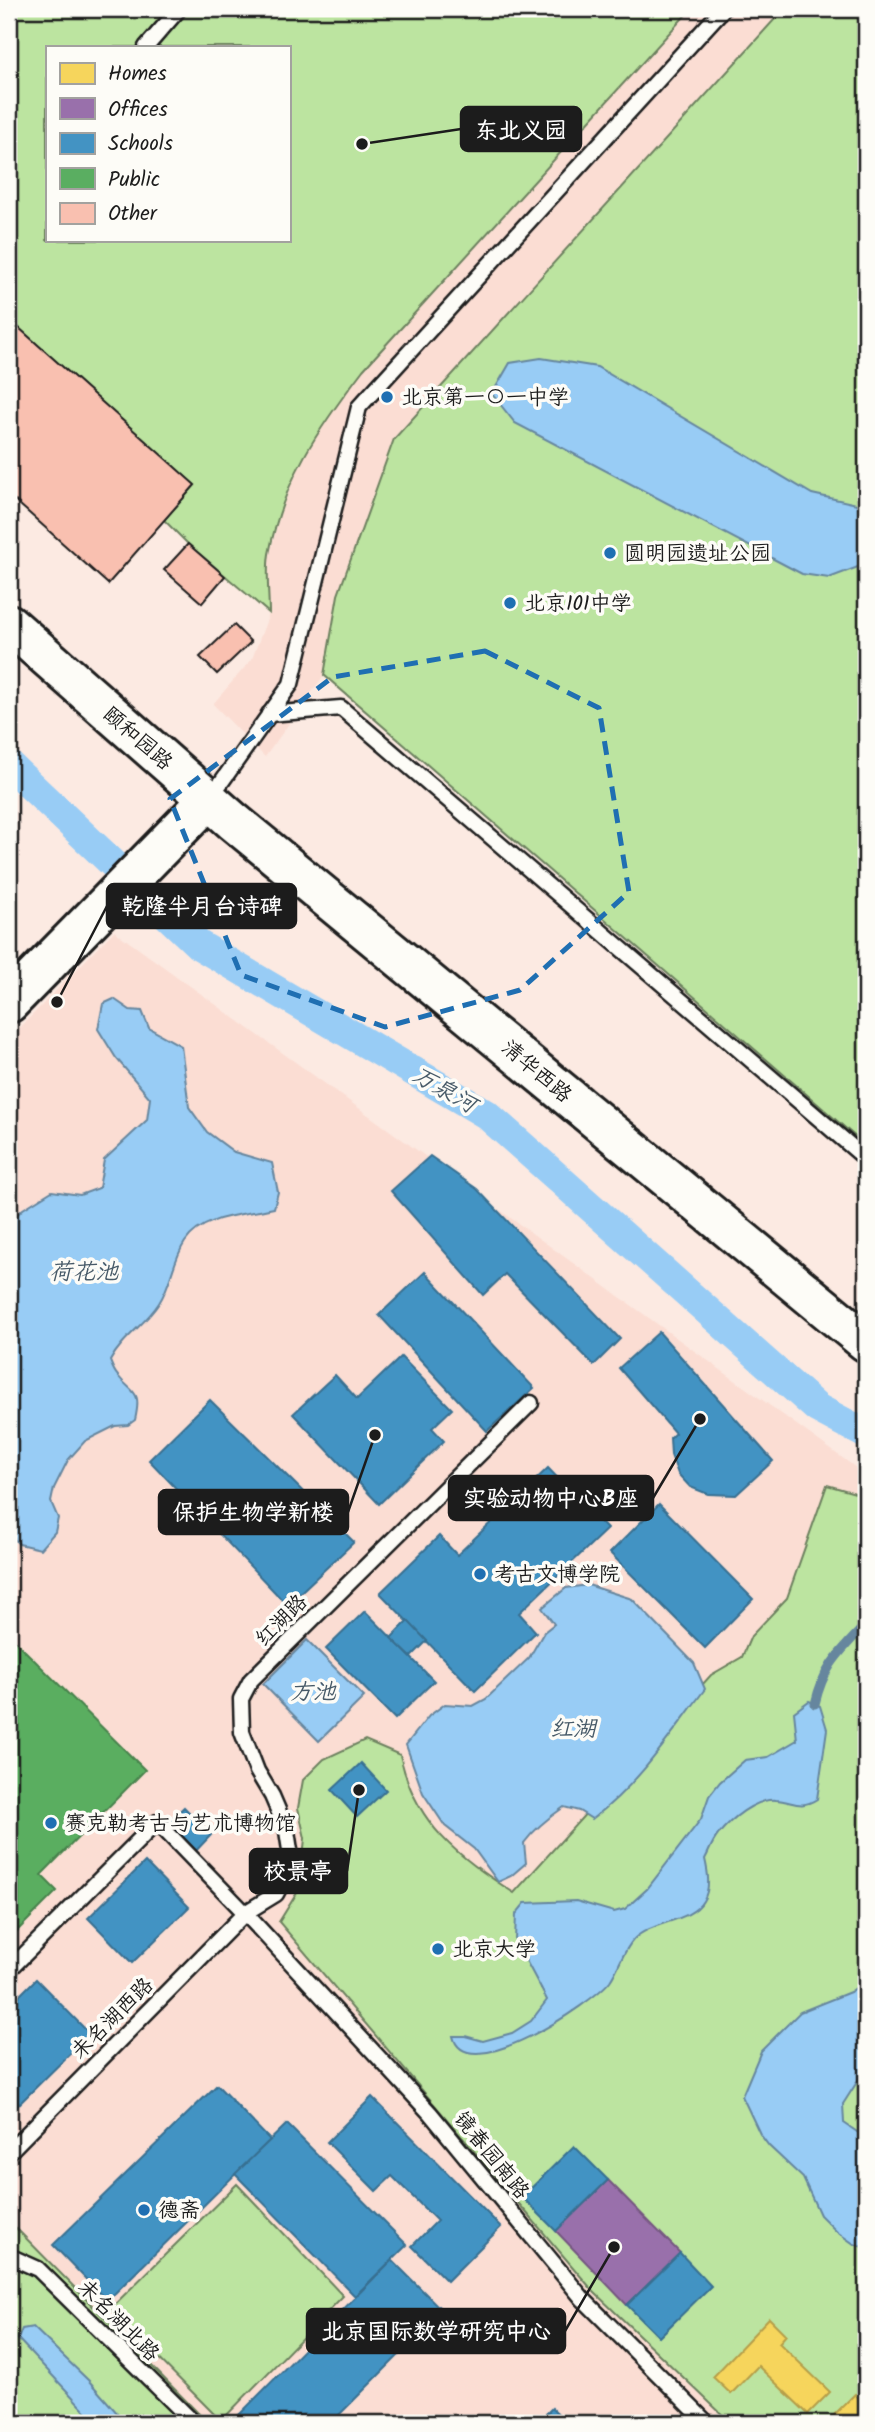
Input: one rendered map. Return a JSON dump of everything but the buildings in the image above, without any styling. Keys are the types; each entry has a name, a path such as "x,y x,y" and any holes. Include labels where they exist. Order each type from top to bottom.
{"main road":[{"name":"颐和园路","path":"9,624 208,800"},
{"path":"9,1003 208,800"},
{"name":"清华西路","path":"208,800 866,1342"}],"lane":[{"path":"147,46 179,9"},
{"path":"208,800 291,684 359,407 723,9"},
{"path":"270,714 341,708 866,1159"},
{"name":"红湖路","path":"245,1913 276,1894 292,1863 287,1831 272,1796 257,1771 242,1732 240,1699 251,1680 531,1403"},
{"name":"镜春园南路","path":"9,1970 157,1822 430,2113 583,2299 708,2423"},
{"name":"未名湖西路","path":"9,2152 245,1913"},
{"name":"未名湖北路","path":"9,2256 38,2269 194,2423"}],"highlighted area":[{"path":"485,651 599,708 629,892 520,990 385,1027 241,975 170,799 333,677"}],"shaded area":[{"name":"北京第一〇一中学","path":"691,9 784,9 394,439 338,595 324,675 265,757 213,704 252,659 269,614 269,557 281,510 301,460 321,425 363,370"},
{"name":"北京大学","path":"114,931 866,1475 866,2423 9,2423 9,1039"}],"green space":[{"path":"9,9 691,9 363,370 331,413 304,456 275,527 268,561 269,613 164,520 195,485 9,319"},
{"name":"圆明园遗址公园","path":"784,9 866,9 866,1146 324,675 338,595 394,439"},
{"path":"827,1485 866,1496 866,2423 731,2423 594,2292 279,1922 300,1888 305,1838 298,1808 303,1780 324,1759 365,1740 400,1755 416,1801 428,1820 457,1852 514,1893 711,1675 742,1657 751,1636 787,1598"},
{"path":"237,2184 343,2296 221,2421 110,2309"},
{"path":"10,2222 208,2423 9,2423"}],"water":[{"path":"541,358 597,367 812,494 866,506 866,564 829,578 802,574 515,423 492,394 510,363"},
{"name":"荷花池","path":"114,999 130,1010 142,1011 149,1028 181,1046 189,1107 207,1132 234,1152 272,1163 278,1192 274,1208 213,1221 202,1226 185,1242 159,1303 110,1361 113,1369 137,1397 135,1420 128,1425 115,1426 85,1441 68,1460 54,1488 51,1502 58,1518 55,1532 40,1549 19,1544 9,1534 9,1222 23,1209 52,1191 80,1195 99,1188 104,1160 147,1120 150,1098 116,1058 98,1029 103,1004"},
{"name":"红湖","path":"588,1585 632,1599 694,1663 705,1689 639,1775 609,1805 592,1819 579,1811 564,1807 524,1843 526,1863 511,1876 498,1882 474,1849 445,1826 423,1793 406,1745 429,1716 445,1704 473,1706 486,1699 529,1658 544,1632 554,1624 542,1608 566,1588"},
{"name":"方池","path":"307,1640 364,1697 319,1741 263,1684"},
{"path":"809,1701 820,1706 827,1729 817,1799 806,1804 768,1800 744,1811 718,1835 705,1859 708,1886 703,1901 681,1918 651,1928 634,1939 610,1981 599,1992 530,2037 503,2048 480,2053 462,2050 453,2036 483,2041 512,2033 531,2021 547,2000 515,1940 516,1914 525,1903 576,1901 614,1912 625,1909 647,1889 701,1819 709,1796 720,1782 745,1760 768,1757 797,1740 794,1712"},
{"path":"866,1981 866,2068 843,2104 844,2123 866,2138 866,2248 854,2244 837,2232 820,2215 803,2178 760,2134 742,2096 761,2051 800,2012 850,1992"},
{"path":"33,2327 89,2381 126,2423 97,2423 18,2339 22,2329"}],"waterway":[{"name":"万泉河","path":"9,765 199,945 486,1114 817,1408 866,1434"},
{"path":"815,1704 828,1669 866,1624"}],"place":[{"name":"东北义园","path":"362,144"},
{"name":"北京第一〇一中学","path":"387,397"},
{"name":"圆明园遗址公园","path":"610,553"},
{"name":"北京101中学","path":"510,603"},
{"name":"乾隆半月台诗碑","path":"57,1002"},
{"name":"实验动物中心B座","path":"700,1419"},
{"name":"保护生物学新楼","path":"375,1435"},
{"name":"考古文博学院","path":"480,1574"},
{"name":"校景亭","path":"359,1790"},
{"name":"赛克勒考古与艺术博物馆","path":"51,1823"},
{"name":"北京大学","path":"438,1949"},
{"name":"德斋","path":"144,2210"},
{"name":"北京国际数学研究中心","path":"614,2247"}]}
